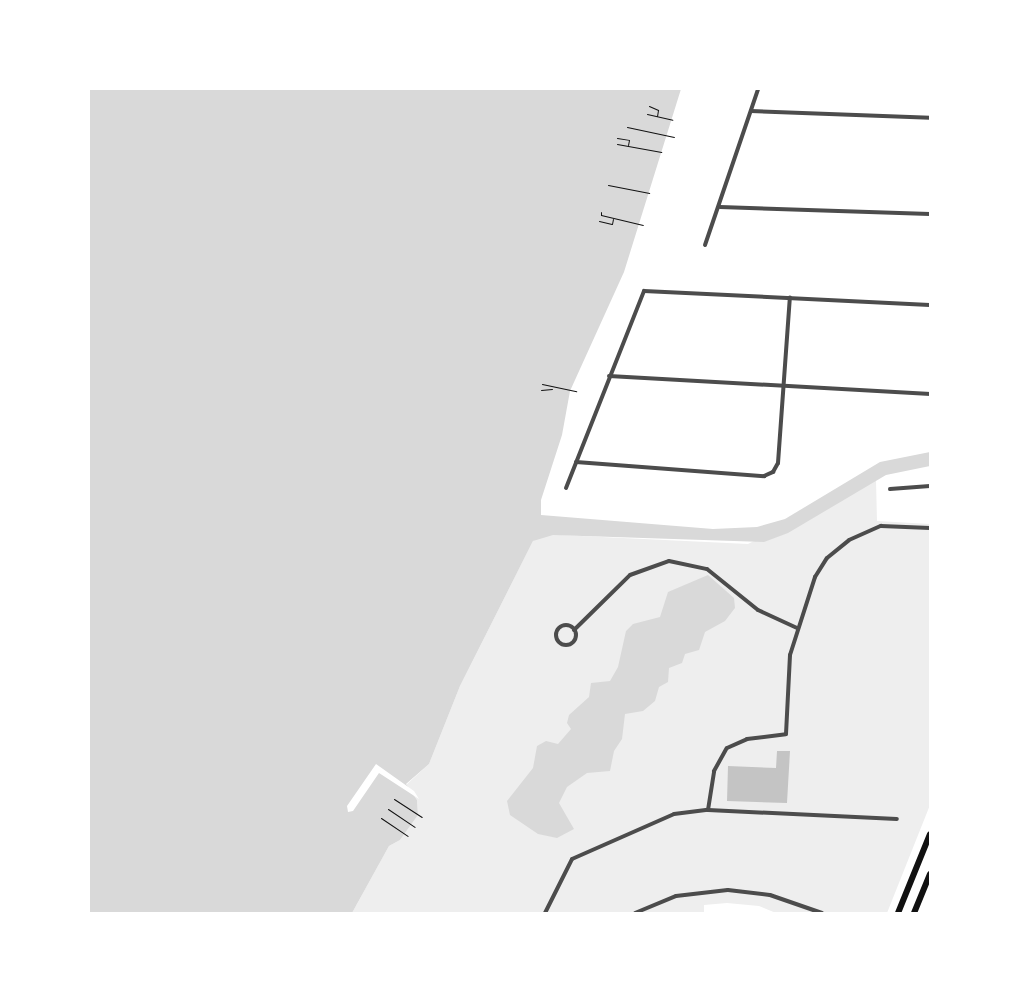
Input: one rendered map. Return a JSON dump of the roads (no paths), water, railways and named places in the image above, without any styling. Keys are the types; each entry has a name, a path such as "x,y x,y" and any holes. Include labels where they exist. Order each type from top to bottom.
{"main road":[{"path":"898,913 928,845 930,834"},
{"path":"914,913 930,874"}],"street":[{"path":"706,245 758,89"},
{"path":"751,111 930,118"},
{"path":"720,207 930,214"},
{"path":"566,488 640,294 653,288 930,305"},
{"path":"576,462 764,476 778,463 790,297"},
{"path":"609,376 930,394"},
{"path":"890,488 930,486"},
{"path":"708,810 714,771 727,748 747,739 786,734 790,655 797,628 815,577 839,547 881,526 930,528"},
{"path":"574,630 560,628 558,640 572,643 574,630 641,568 686,562 714,572 758,610 797,628"},
{"path":"546,913 572,859 666,817 708,810 897,819"},
{"path":"635,913 676,896 728,890 770,895 822,913"}]}
